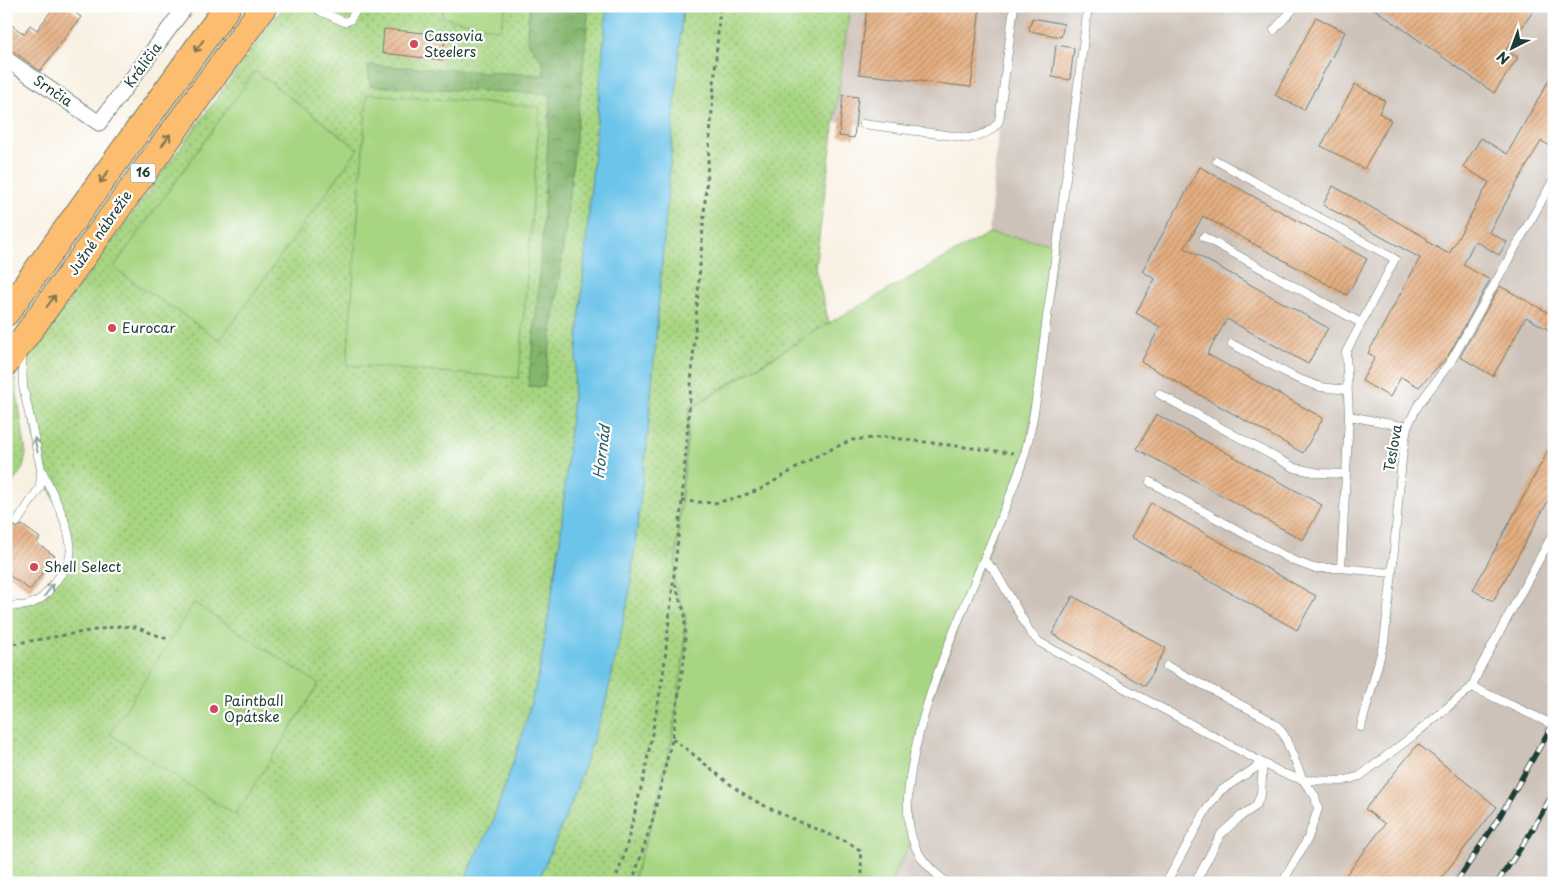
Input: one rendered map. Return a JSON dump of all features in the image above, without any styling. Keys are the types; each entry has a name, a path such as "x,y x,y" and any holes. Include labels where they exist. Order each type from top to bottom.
{"highway":[{"name":"Južné nábrežie","path":"6,313 228,6"},
{"name":"Južné nábrežie","path":"6,363 264,6"}],"street":[{"name":"Králičia","path":"99,123 186,6"},
{"name":"Srnčia","path":"6,59 99,123"}],"lane":[{"path":"314,6 320,11 345,22 350,20 359,6"},
{"path":"862,124 969,138 985,134 994,128 999,121 1014,6"},
{"path":"948,883 937,875 919,856 912,840 908,816 908,795 924,715 946,651 1025,455 1033,418 1058,244 1088,6"},
{"path":"1274,30 1296,6"},
{"path":"1216,161 1395,259 1346,352 1349,416 1340,568"},
{"name":"Teslova","path":"1361,727 1384,642 1402,459 1407,427 1417,407 1451,361 1554,179"},
{"path":"1204,237 1361,323"},
{"path":"6,605 32,604 46,596 68,562 71,550 69,534 41,470 23,386 23,340"},
{"path":"1232,344 1296,378 1321,387 1347,390"},
{"path":"1160,394 1295,468 1318,473 1345,474"},
{"path":"1349,416 1407,427"},
{"path":"17,522 40,486 41,470"},
{"path":"1150,482 1292,560 1313,568 1340,568 1392,573"},
{"path":"984,560 996,570 1030,632 1040,642 1282,773 1303,780 1343,781 1360,776 1472,687 1479,670 1554,532"},
{"path":"1167,666 1266,718 1277,726 1284,735 1303,780 1315,796 1318,810 1308,838 1282,883"},
{"path":"1472,687 1554,725"},
{"path":"1166,883 1206,810 1220,791 1263,763"},
{"path":"1195,883 1221,834 1256,806 1261,794 1263,763"}],"path":[{"path":"614,883 624,856 644,776 662,676 674,581 682,501 720,6"},
{"path":"682,501 714,503 736,498 761,489 805,463 852,440 885,438 1025,455"},
{"path":"632,883 652,822 672,739 685,652 685,614 674,581"},
{"path":"6,644 119,626 135,627 170,640"},
{"path":"672,739 710,770 751,798 850,843 860,850 862,874 860,883"}],"shaded area":[{"path":"850,6 1554,6 1554,883 890,883 912,840 908,795 916,750 1058,243 989,233 999,122 969,138 835,122"}],"green space":[{"path":"284,6 607,6 560,542 539,673 521,739 491,826 463,883 6,883 6,605 19,606 46,596 68,562 69,534 41,469 21,366"},
{"path":"444,6 506,6 500,30 442,17"},
{"path":"530,6 589,6 569,196 544,387 528,386 538,296 551,94 370,86 368,65 544,75 543,63 526,39"},
{"path":"683,6 850,6 815,267 829,323 689,408 674,581 685,614 685,648 672,739 652,822 632,883 537,883 571,804 605,705 629,596 648,433"},
{"path":"255,71 358,149 220,340 113,268"},
{"path":"367,94 540,107 519,378 347,365"},
{"path":"989,233 1058,244 1025,455 924,715 908,795 912,840 890,883 632,883 652,822 672,739 685,648 685,614 674,581 690,409 829,323"},
{"path":"10,376 15,378 26,454 23,468 6,492 6,381"},
{"name":"Paintball Opátske","path":"194,603 319,684 235,815 110,734"}],"water":[{"name":"Hornád","path":"607,6 683,6 648,433 629,596 605,705 571,804 537,883 463,883 491,826 521,739 539,673 560,542"}],"building":[{"path":"55,6 67,6 81,17 40,71 6,46 6,21 24,34 30,25 37,30"},
{"path":"867,6 980,6 971,87 859,74"},
{"path":"1370,6 1537,6 1506,50 1518,58 1494,93"},
{"path":"1316,17 1345,32 1304,110 1275,95"},
{"path":"1032,18 1064,24 1061,37 1029,31"},
{"name":"Cassovia Steelers","path":"384,29 445,35 443,60 382,53"},
{"path":"1056,45 1074,48 1070,80 1052,77"},
{"path":"1554,71 1554,148 1541,141 1489,232 1507,242 1499,255 1475,241 1463,265 1490,280 1448,356 1419,387 1401,377 1390,397 1362,381 1375,357 1368,353 1420,258 1323,205 1333,186 1428,239 1426,241 1449,254 1489,182 1463,167 1481,138 1507,154"},
{"path":"1355,84 1385,101 1379,113 1391,120 1364,169 1321,146"},
{"path":"843,95 858,97 854,138 839,136"},
{"path":"1200,167 1367,259 1347,295 1203,216 1185,248 1328,328 1308,364 1227,319 1207,354 1323,418 1303,453 1141,362 1160,327 1136,313 1155,279 1142,271"},
{"path":"1500,286 1554,316 1554,333 1526,317 1493,376 1460,357"},
{"path":"1156,414 1322,505 1303,540 1137,449"},
{"path":"1554,440 1554,490 1493,601 1473,590"},
{"path":"1151,503 1316,596 1297,630 1131,537"},
{"path":"6,514 12,519 11,522 14,526 17,528 22,525 40,538 37,543 55,556 30,590 6,573"},
{"path":"1073,596 1166,648 1145,686 1052,634"},
{"path":"1418,744 1497,807 1437,883 1340,883 1385,824 1365,809"}],"railway":[{"path":"1456,883 1500,816 1554,722"},
{"path":"1497,883 1528,837 1554,792"}],"place":[{"name":"Cassovia Steelers","path":"414,44"},
{"name":"Eurocar","path":"112,328"},
{"name":"Shell Select","path":"34,567"},
{"name":"Paintball Opátske","path":"214,709"}]}
